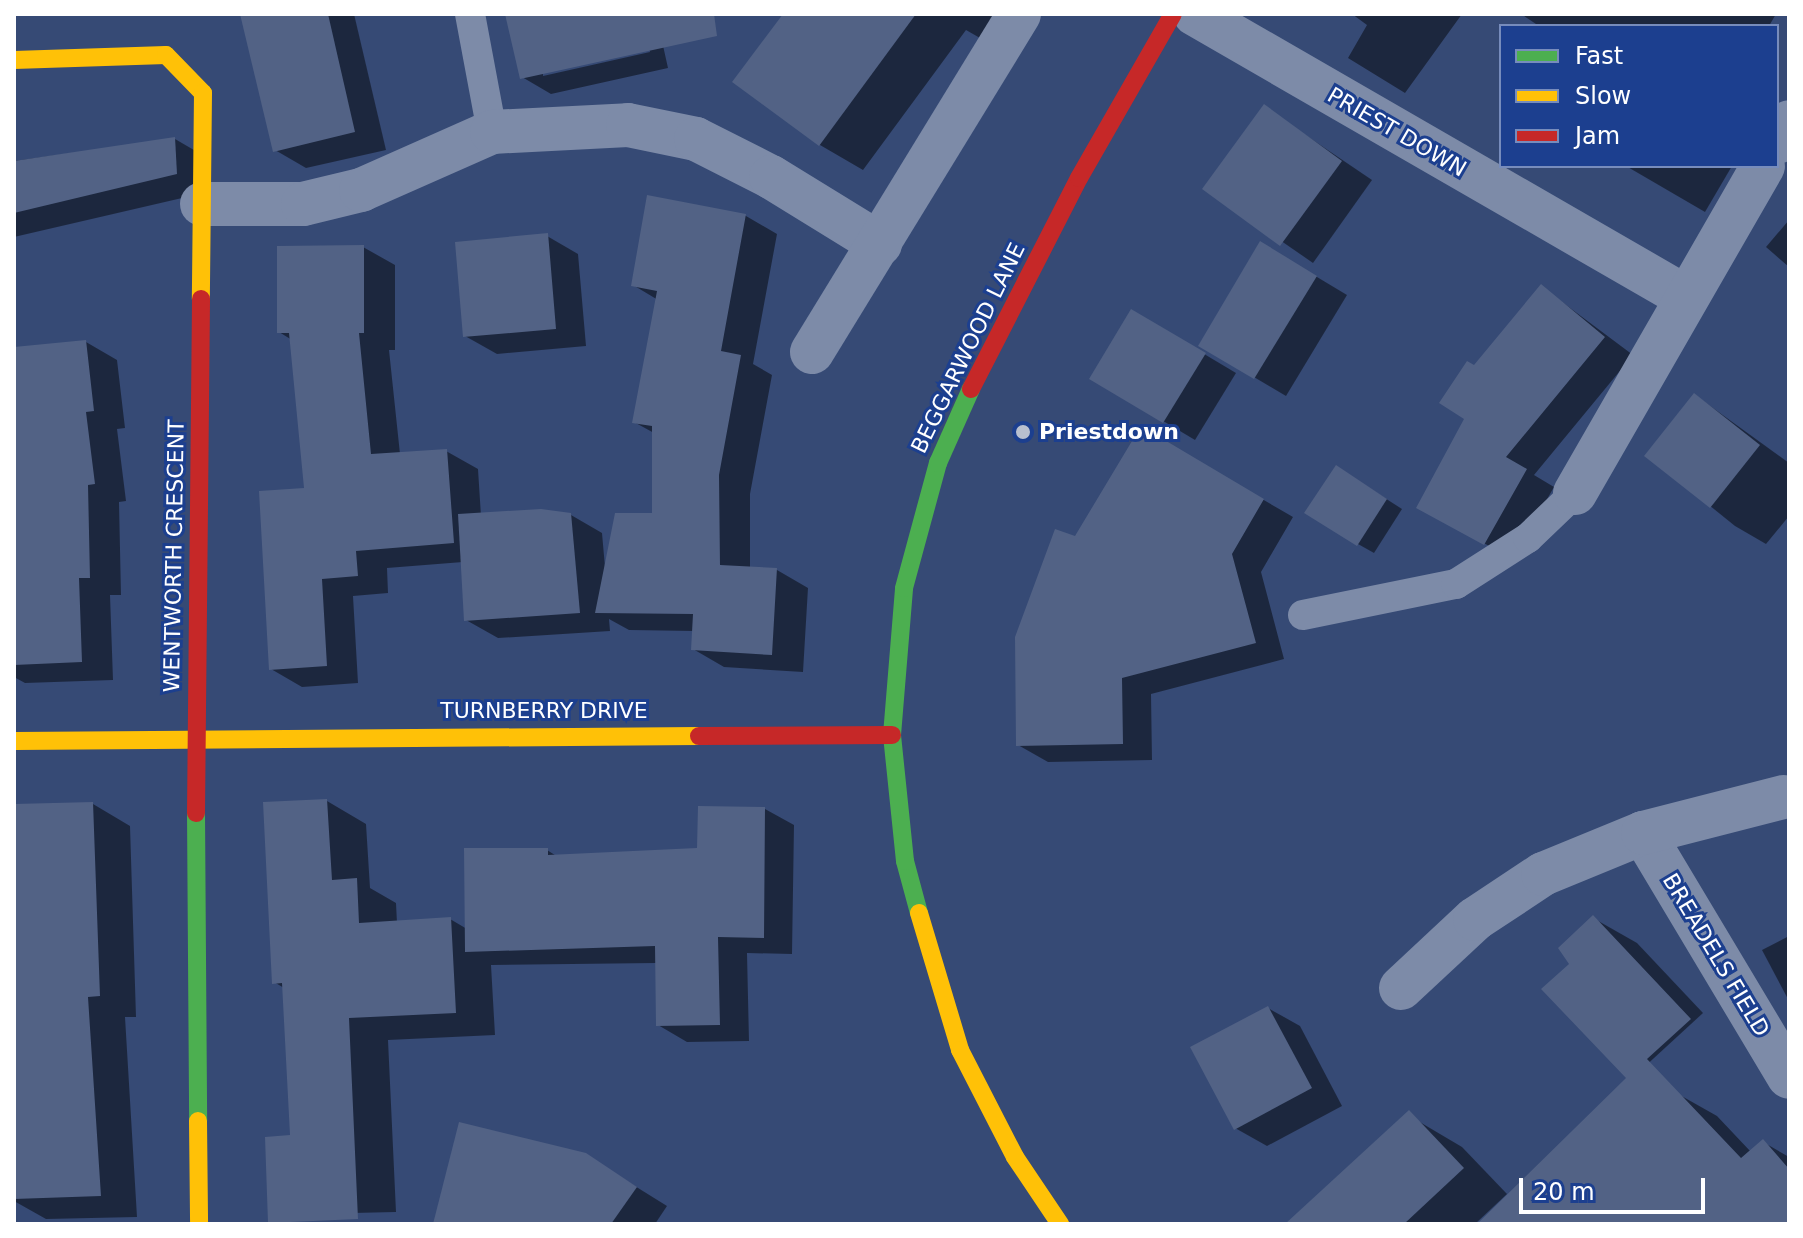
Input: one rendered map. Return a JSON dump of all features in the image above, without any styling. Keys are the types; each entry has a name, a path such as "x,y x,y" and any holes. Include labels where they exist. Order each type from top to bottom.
{"street":[{"path":"812,352 1019,14"},
{"name":"BEGGARWOOD LANE","path":"1060,1224 986,1102 941,999 905,861 892,735 904,588 938,463 973,384 1079,178 1173,14"},
{"name":"PRIEST DOWN","path":"1195,14 1684,296"},
{"name":"WENTWORTH CRESCENT","path":"14,60 166,55 203,93 196,736 199,1224"},
{"path":"202,204 303,204 361,190 492,132 628,125 696,139 771,177 880,244"},
{"path":"1575,493 1684,296 1762,168"},
{"name":"TURNBERRY DRIVE","path":"14,741 196,736 892,735"},
{"path":"1401,988 1475,919 1543,874 1643,833 1783,797"},
{"name":"BREADELS FIELD","path":"1643,833 1789,1077"}],"lane":[{"path":"470,14 492,132"},
{"path":"1303,615 1456,584 1528,538 1575,493"}],"building":[{"path":"240,14 328,14 355,132 273,152"},
{"path":"505,14 714,14 717,36 520,79"},
{"path":"783,14 916,14 819,146 732,82"},
{"path":"1264,104 1342,161 1280,246 1202,189"},
{"path":"175,137 177,174 14,213 14,161"},
{"path":"647,195 746,214 721,351 741,355 719,475 720,565 777,568 772,655 691,650 693,614 595,613 615,513 652,513 652,426 632,423 657,291 631,286"},
{"path":"548,233 556,329 463,337 455,242"},
{"path":"1260,241 1317,276 1254,379 1198,346"},
{"path":"364,245 364,333 359,333 371,454 447,449 454,543 356,551 358,576 322,579 327,666 269,670 259,491 304,488 289,333 277,333 277,246"},
{"path":"1541,284 1605,337 1506,457 1527,469 1484,545 1416,508 1464,419 1439,403 1467,361 1474,365"},
{"path":"1131,309 1206,353 1163,423 1089,379"},
{"path":"86,340 94,411 86,412 95,484 88,485 90,578 79,578 82,662 14,665 14,347"},
{"path":"1694,393 1760,445 1710,508 1644,456"},
{"path":"1141,426 1264,499 1232,554 1256,643 1122,678 1123,744 1016,746 1015,637 1055,529 1075,536"},
{"path":"1336,465 1387,499 1357,546 1304,513"},
{"path":"541,509 571,513 580,613 464,621 458,514"},
{"path":"327,799 332,880 357,878 359,923 451,917 456,1013 349,1018 358,1219 268,1223 265,1137 290,1135 282,983 272,984 263,802"},
{"path":"93,802 100,996 88,997 101,1196 14,1199 14,804"},
{"path":"698,806 765,807 764,938 718,937 720,1025 656,1026 655,946 465,952 464,848 548,848 548,855 697,848"},
{"path":"1593,915 1691,1019 1647,1059 1741,1158 1763,1139 1789,1169 1789,1224 1477,1224 1626,1078 1541,989 1569,964 1558,948"},
{"path":"1268,1006 1312,1088 1234,1130 1190,1047"},
{"path":"1409,1110 1464,1168 1404,1224 1285,1224"},
{"path":"459,1122 586,1153 637,1187 611,1224 433,1224"}],"traffic: fast":[{"path":"919,913 905,861 892,735 904,588 938,463 971,389"},
{"path":"196,813 198,1121"}],"traffic: slow":[{"path":"14,60 166,55 203,93 201,299"},
{"path":"14,741 699,736"},
{"path":"919,913 960,1050 1015,1157 1060,1224"},
{"path":"198,1121 199,1224"}],"traffic: jam":[{"path":"971,389 1079,178 1173,14"},
{"path":"196,813 201,299"},
{"path":"699,736 892,735"}],"place":[{"name":"Priestdown","path":"1023,432"}]}
